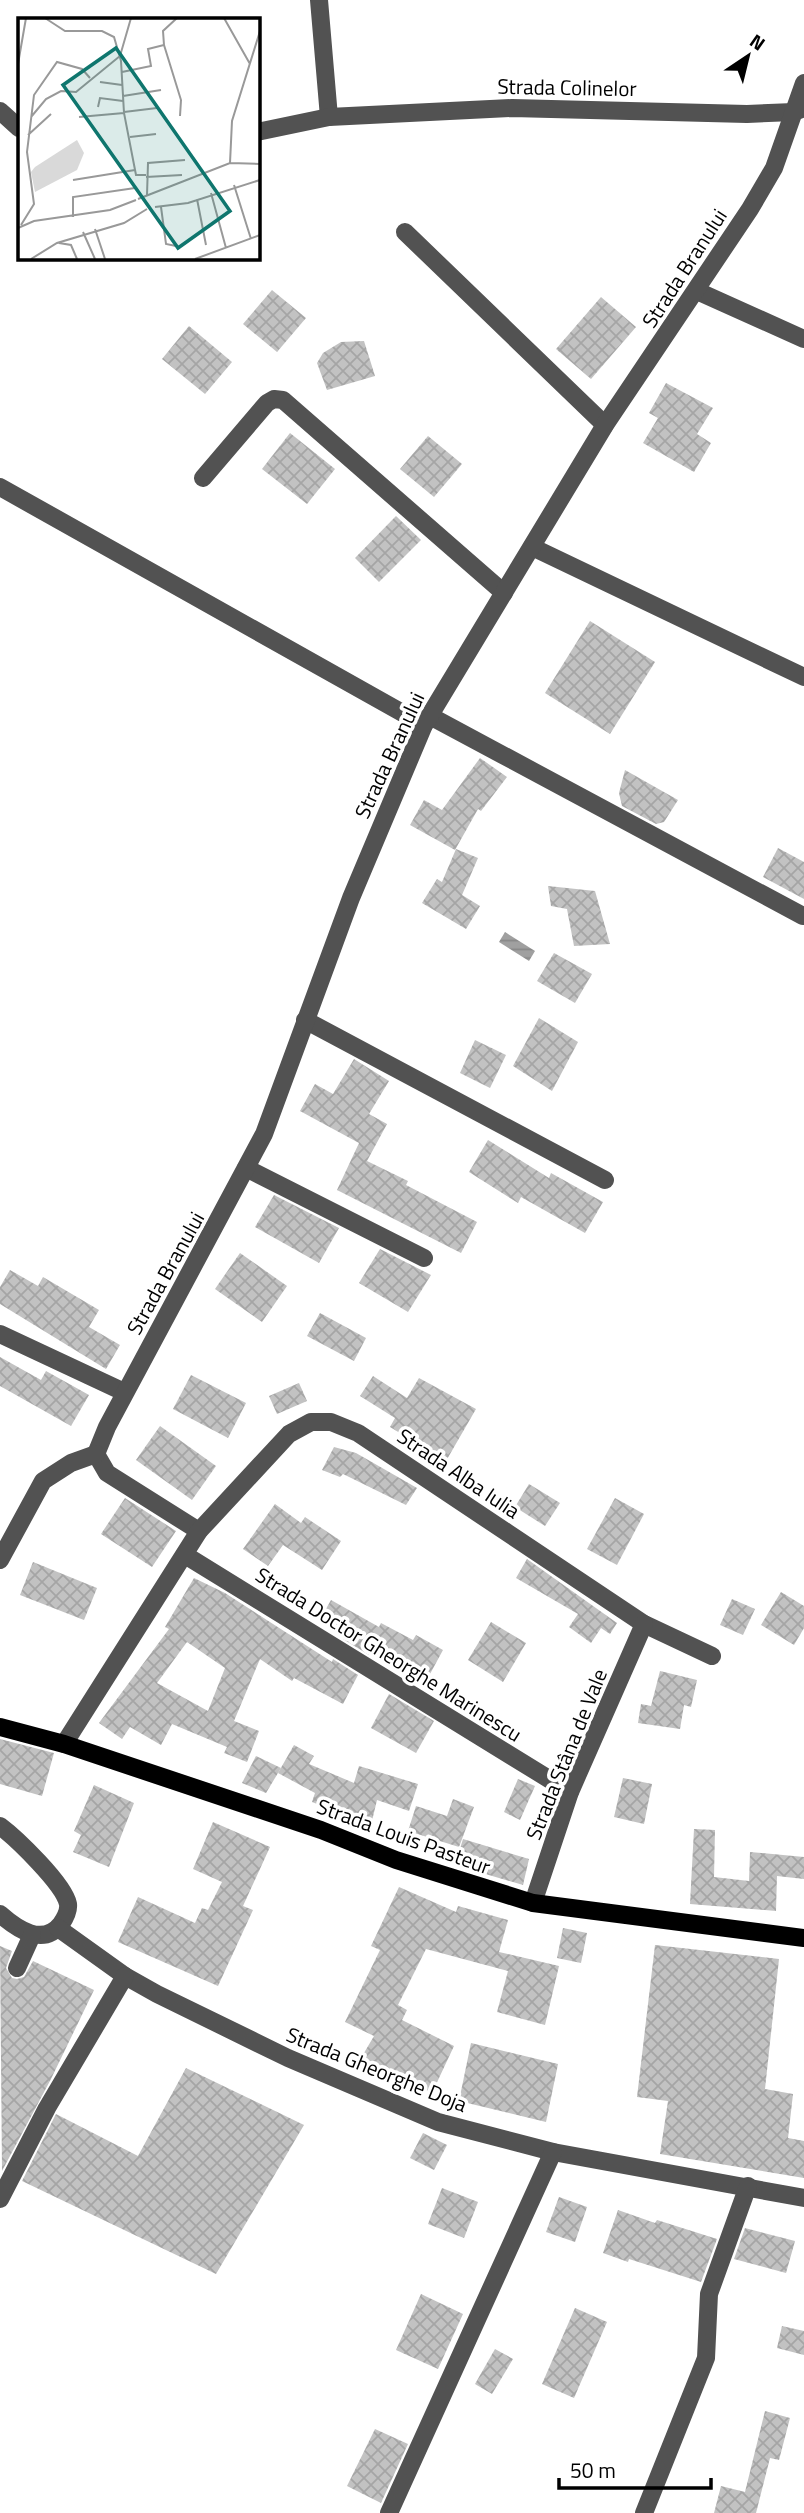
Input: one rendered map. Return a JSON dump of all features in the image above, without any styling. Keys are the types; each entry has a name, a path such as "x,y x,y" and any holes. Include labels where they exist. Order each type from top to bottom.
{"main road":[{"name":"Strada Louis Pasteur","path":"0,1727 64,1744 321,1830 396,1860 533,1903 804,1938"}],"street":[{"path":"319,0 329,117"},
{"name":"Strada Branului","path":"96,1454 124,1392 264,1134 366,860 427,720 605,425 697,291 774,168 799,110 804,83"},
{"name":"Strada Colinelor","path":"259,132 329,117 512,108 747,114 799,110"},
{"path":"0,111 18,127"},
{"path":"404,232 605,425"},
{"path":"697,291 804,339"},
{"path":"204,478 267,403 274,399 283,400 504,593"},
{"path":"0,487 427,720 803,916"},
{"path":"532,547 804,677"},
{"path":"305,1020 605,1180"},
{"path":"246,1168 424,1258"},
{"path":"0,1334 124,1392"},
{"name":"Strada Alba Iulia","path":"199,1531 289,1434 311,1422 331,1422 358,1433 644,1624 712,1656"},
{"path":"0,1560 43,1481 71,1463 96,1454 107,1473 199,1531 64,1744"},
{"name":"Strada Doctor Gheorghe Marinescu","path":"185,1555 570,1792"},
{"name":"Strada Stâna de Vale","path":"533,1903 570,1792 644,1624"},
{"path":"0,1826 15,1838 64,1894 68,1904 67,1912 58,1927 40,1935 12,1925 0,1914"},
{"name":"Strada Gheorghe Doja","path":"58,1927 125,1976 157,1994 267,2048 438,2122 553,2152 804,2198"},
{"path":"17,1968 32,1934"},
{"path":"0,2199 47,2108 125,1976"},
{"path":"389,2513 553,2152"},
{"path":"644,2513 706,2358 709,2294 748,2186"}],"shaded area":[{"path":"505,932 535,951 529,961 499,942"}],"building":[{"path":"272,290 306,318 277,352 243,324"},
{"path":"601,297 636,327 591,379 556,349"},
{"path":"189,326 232,362 205,394 162,359"},
{"path":"364,341 375,376 327,390 317,363 323,353 341,342"},
{"path":"666,383 713,408 697,434 711,443 694,472 643,443 658,418 649,413"},
{"path":"290,433 335,469 307,504 262,469"},
{"path":"428,436 462,464 434,497 400,469"},
{"path":"396,516 421,540 379,582 355,558"},
{"path":"590,621 655,662 610,734 545,693"},
{"path":"480,758 507,777 481,811 478,809 455,850 410,825 424,800 442,810"},
{"path":"625,770 678,800 664,822 656,824 622,806 619,793"},
{"path":"778,848 804,862 804,899 763,877"},
{"path":"456,849 478,858 462,895 480,906 466,929 422,903 437,879 442,882"},
{"path":"548,886 595,891 610,944 574,946 567,909 551,906"},
{"path":"554,953 592,974 575,1003 537,981"},
{"path":"539,1018 578,1042 552,1091 513,1066"},
{"path":"475,1040 506,1055 490,1088 460,1073"},
{"path":"354,1059 389,1081 369,1114 387,1124 367,1161 408,1181 406,1185 477,1222 461,1253 337,1190 359,1143 300,1111 315,1084 333,1094"},
{"path":"488,1140 549,1178 551,1173 603,1202 585,1233 521,1197 518,1203 469,1172"},
{"path":"274,1195 339,1228 319,1263 255,1227"},
{"path":"380,1249 431,1275 408,1312 359,1283"},
{"path":"240,1253 287,1286 262,1322 215,1289"},
{"path":"10,1270 38,1286 43,1277 99,1310 89,1327 120,1345 106,1369 0,1304 0,1287"},
{"path":"320,1313 366,1338 354,1361 307,1336"},
{"path":"0,1357 41,1380 46,1371 89,1395 71,1426 0,1386"},
{"path":"191,1375 246,1403 228,1438 173,1409"},
{"path":"373,1376 407,1398 419,1378 476,1409 446,1461 390,1427 395,1418 360,1396"},
{"path":"299,1383 307,1401 277,1414 269,1396"},
{"path":"160,1426 216,1466 192,1500 136,1460"},
{"path":"334,1447 356,1453 417,1488 406,1505 343,1474 340,1477 322,1470"},
{"path":"529,1484 560,1503 545,1526 515,1507"},
{"path":"125,1498 176,1531 152,1567 101,1534"},
{"path":"615,1498 644,1514 617,1565 587,1549"},
{"path":"275,1504 301,1523 305,1517 341,1541 322,1570 283,1545 268,1566 243,1549"},
{"path":"527,1559 617,1623 610,1634 601,1628 591,1643 569,1627 578,1614 516,1578"},
{"path":"33,1562 97,1588 84,1620 20,1595"},
{"path":"194,1578 225,1593 332,1662 333,1659 358,1675 343,1704 294,1678 292,1681 260,1659 234,1721 259,1731 247,1762 224,1753 227,1747 172,1724 161,1745 130,1727 122,1739 99,1723 169,1629 165,1627","holes":["187,1642 225,1668 208,1711 157,1683"]},
{"path":"781,1592 804,1606 804,1628 794,1645 761,1625"},
{"path":"732,1599 755,1609 743,1635 720,1625"},
{"path":"331,1600 379,1627 381,1623 413,1640 416,1635 443,1650 430,1674 374,1644 369,1655 343,1639 348,1631 322,1616"},
{"path":"491,1622 526,1643 503,1682 468,1660"},
{"path":"660,1671 697,1680 691,1707 684,1705 680,1729 638,1723 641,1704 651,1706"},
{"path":"389,1694 434,1721 416,1753 371,1728"},
{"path":"0,1739 54,1753 42,1796 0,1784"},
{"path":"294,1745 314,1756 309,1764 354,1783 359,1766 418,1784 409,1811 377,1800 371,1825 312,1802 315,1793 278,1773"},
{"path":"256,1756 281,1768 266,1793 242,1783"},
{"path":"623,1778 652,1784 644,1824 614,1817"},
{"path":"518,1779 535,1786 520,1820 504,1812"},
{"path":"94,1785 134,1803 109,1867 73,1852 81,1835 74,1831"},
{"path":"453,1799 474,1807 459,1847 408,1831 416,1806 447,1816"},
{"path":"213,1822 270,1847 243,1906 253,1910 218,1986 118,1942 138,1897 195,1923 202,1908 208,1910 222,1882 193,1869"},
{"path":"694,1829 715,1830 714,1877 749,1881 750,1852 804,1857 804,1879 777,1876 776,1911 690,1904"},
{"path":"463,1839 529,1859 523,1885 455,1865"},
{"path":"399,1887 456,1912 458,1906 508,1920 499,1952 559,1966 545,2025 497,2012 508,1971 426,1949 398,2005 407,2010 402,2020 454,2046 432,2093 361,2058 374,2036 345,2022 380,1950 371,1946"},
{"path":"563,1928 587,1933 581,1963 557,1958"},
{"path":"655,1945 779,1959 765,2089 793,2094 788,2138 804,2141 804,2178 660,2154 668,2101 637,2097"},
{"path":"0,1946 12,1951 6,1968 12,1978 24,1977 33,1961 94,1990 2,2171"},
{"path":"471,2043 558,2064 546,2122 459,2101"},
{"path":"186,2068 304,2125 216,2274 22,2181 56,2114 138,2156"},
{"path":"423,2133 447,2145 434,2170 410,2158"},
{"path":"442,2188 478,2202 464,2238 428,2224"},
{"path":"559,2197 587,2207 575,2242 546,2232"},
{"path":"618,2210 717,2239 701,2282 603,2253"},
{"path":"745,2228 795,2241 786,2273 734,2259"},
{"path":"421,2294 463,2314 438,2369 396,2350"},
{"path":"575,2308 607,2322 574,2398 542,2384"},
{"path":"782,2326 804,2331 804,2355 777,2348"},
{"path":"495,2349 513,2359 492,2394 475,2384"},
{"path":"765,2411 790,2418 779,2460 770,2458 756,2513 714,2513 721,2486 745,2492"},
{"path":"375,2429 408,2444 381,2503 347,2486"}]}
